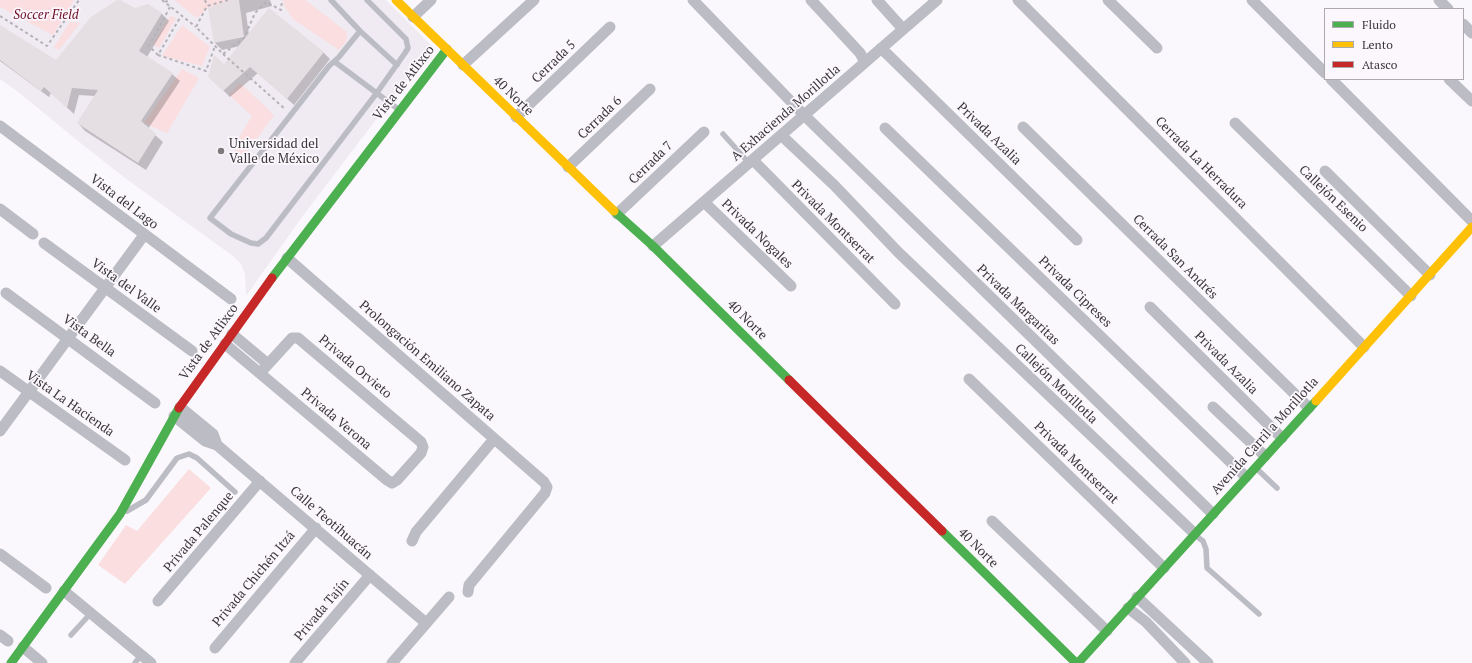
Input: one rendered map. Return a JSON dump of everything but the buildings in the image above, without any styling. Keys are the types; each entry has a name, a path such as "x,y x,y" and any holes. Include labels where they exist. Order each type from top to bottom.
{"street":[{"name":"40 Norte","path":"396,0 617,214 653,246 1077,663"},
{"path":"413,17 431,0"},
{"path":"463,66 534,0"},
{"name":"Privada Margaritas","path":"693,0 804,116 1213,514"},
{"path":"811,0 860,53 865,62"},
{"path":"877,0 904,29"},
{"name":"A Exhacienda Morillotla","path":"653,246 937,0"},
{"name":"Cerrada La Herradura","path":"1018,0 1364,346"},
{"path":"1108,0 1157,48"},
{"path":"1252,0 1324,72"},
{"path":"1439,0 1447,8"},
{"path":"1464,25 1472,33"},
{"name":"Cerrada 5","path":"516,117 610,27"},
{"name":"Privada Azalia","path":"881,48 1077,240"},
{"name":"Vista de Atlixco","path":"11,663 120,514 177,411 287,258 447,49"},
{"path":"1332,80 1472,221"},
{"path":"1450,80 1472,100"},
{"name":"Cerrada 6","path":"568,167 650,89"},
{"name":"Callejón Esenio","path":"1235,123 1411,296"},
{"name":"Cerrada San Andrés","path":"1023,127 1309,408"},
{"name":"Privada Cipreses","path":"885,128 1246,477"},
{"name":"Vista del Lago","path":"2,132 231,299"},
{"name":"Cerrada 7","path":"617,214 704,132"},
{"name":"Callejón Morillotla","path":"781,136 834,185 899,254 1194,534"},
{"name":"Privada Montserrat","path":"751,161 895,304"},
{"path":"1324,171 1430,275"},
{"name":"Privada Nogales","path":"704,202 791,286"},
{"path":"0,209 33,234"},
{"name":"Avenida Carril a Morillotla","path":"1077,663 1472,227"},
{"path":"0,431 144,235"},
{"name":"Vista del Valle","path":"44,243 192,351"},
{"name":"Prolongación Emiliano Zapata","path":"287,258 544,482 547,487 545,493 469,585 468,592"},
{"name":"Vista Bella","path":"6,293 155,403"},
{"name":"Privada Azalia","path":"1150,308 1282,438"},
{"path":"232,334 268,364"},
{"name":"Privada Orvieto","path":"260,373 292,338 298,338 421,442 423,447"},
{"name":"Privada Verona","path":"225,344 392,483 397,480 421,453 423,447"},
{"name":"Vista La Hacienda","path":"0,371 125,460"},
{"name":"Privada Montserrat","path":"969,379 1164,568"},
{"path":"1213,407 1265,456"},
{"name":"Calle Teotihuacán","path":"177,411 205,441 217,445 426,623"},
{"path":"412,541 416,532 494,439"},
{"name":"Privada Palenque","path":"158,601 260,481"},
{"path":"992,521 1107,631"},
{"name":"Privada Chichén Itzá","path":"214,648 316,528"},
{"path":"0,554 46,588"},
{"name":"Privada Tajín","path":"295,663 370,575"},
{"path":"64,591 91,613 138,659 151,663"},
{"path":"392,663 449,597"},
{"path":"1137,598 1208,663"},
{"path":"1128,608 1185,663"},
{"path":"1158,636 1167,625"},
{"path":"23,647 42,663"}],"lane":[{"path":"331,0 360,31 397,65"},
{"path":"360,31 329,66 210,218 231,234 251,243 258,244 266,238 376,94 408,48 406,39 368,0"},
{"path":"334,62 400,111"},
{"path":"723,134 751,161"},
{"path":"120,514 146,500 177,458 189,454 197,458 235,492"},
{"path":"1255,467 1277,488"},
{"path":"1194,534 1202,541 1206,549 1207,568 1259,614"},
{"path":"71,635 91,613"}],"path":[{"path":"0,16 47,46 79,0"},
{"path":"162,0 196,27 268,96 291,115"},
{"path":"165,2 170,0"},
{"path":"196,27 207,6 205,0"},
{"path":"207,6 228,0"},
{"path":"223,54 244,38 255,13 266,2 281,10 282,0"},
{"path":"170,7 149,46 158,56 206,71 215,46"},
{"path":"158,56 181,16"}],"shaded area":[{"name":"Universidad del Valle de México","path":"0,0 386,0 433,47 302,217 246,296 245,274 241,264 233,256 125,178 0,79"}],"green space":[{"name":"Soccer Field","path":"0,0 74,0 53,35 0,7"},
{"path":"174,0 231,0 208,8 197,18"},
{"path":"284,0 305,0 347,32 347,40 339,50 293,19 283,4"},
{"path":"170,16 176,18 159,48 153,44"},
{"path":"70,22 80,23 59,50 54,47"},
{"path":"182,25 210,47 202,66 162,56"},
{"path":"182,69 199,78 167,133 144,123"},
{"path":"240,83 274,115 244,156 232,149 252,116 229,95"},
{"path":"189,469 211,488 125,584 98,565 126,525 137,531"}],"traffic: fast":[{"path":"272,278 447,49"},
{"path":"614,211 653,246 789,380"},
{"path":"1078,663 1316,401"},
{"path":"11,663 120,514 179,408"},
{"path":"942,531 1076,663"}],"traffic: slow":[{"path":"396,0 614,211"},
{"path":"1316,401 1472,227"}],"traffic: jam":[{"path":"179,408 272,278"},
{"path":"789,380 942,531"}],"place":[{"name":"Universidad del Valle de México","path":"221,151"}]}
